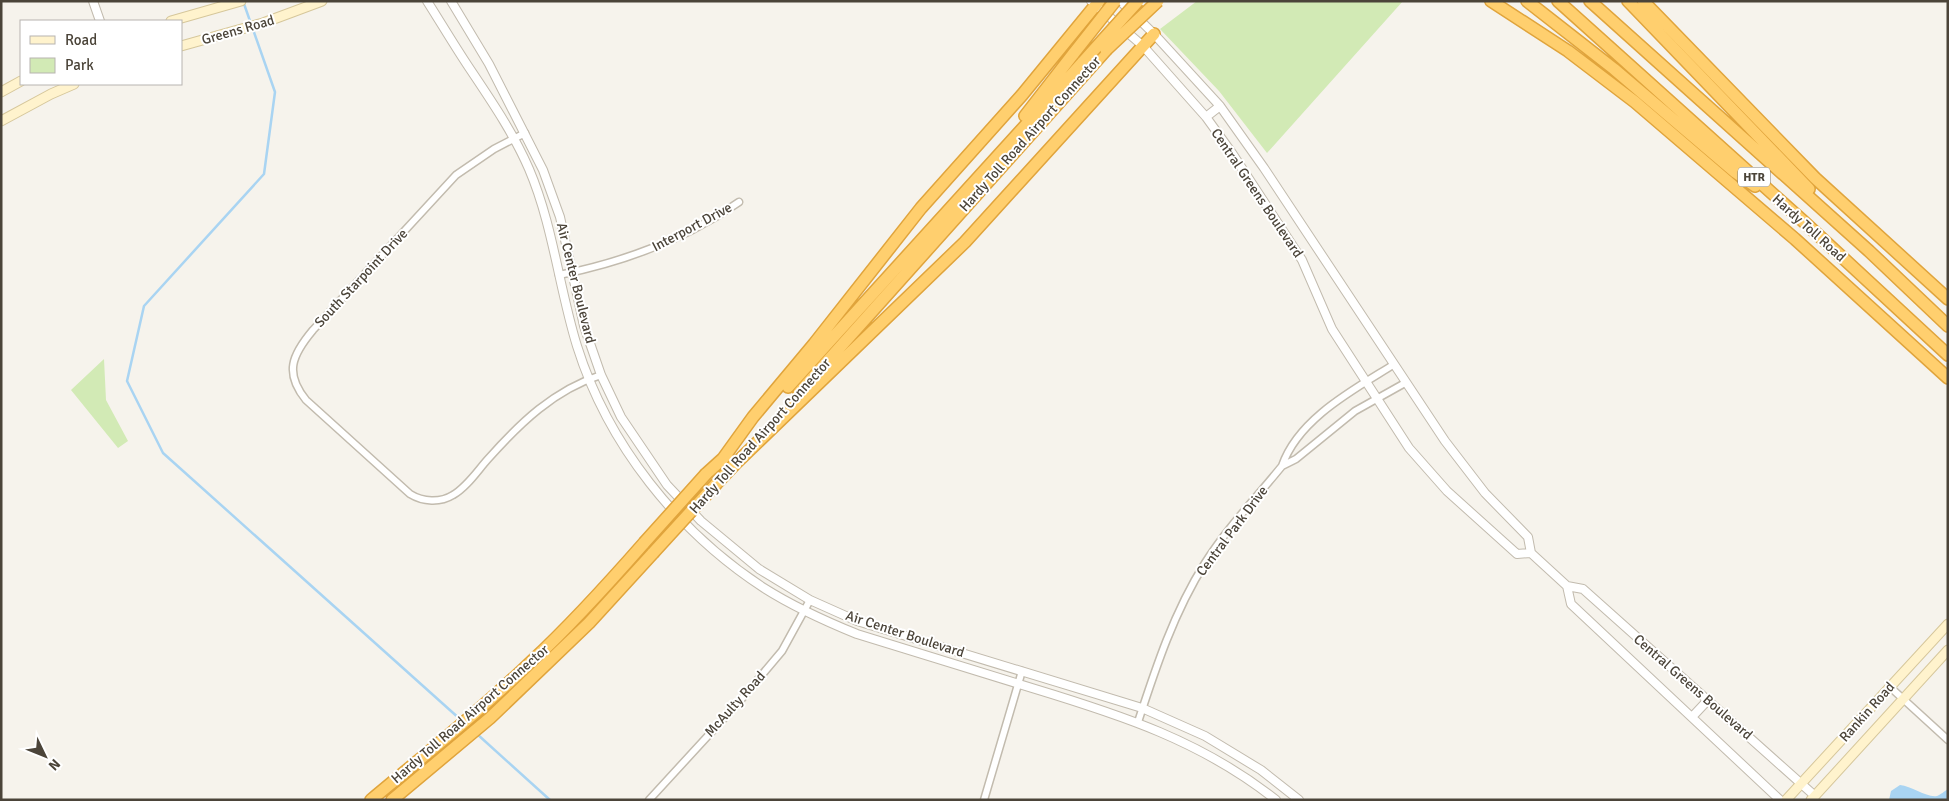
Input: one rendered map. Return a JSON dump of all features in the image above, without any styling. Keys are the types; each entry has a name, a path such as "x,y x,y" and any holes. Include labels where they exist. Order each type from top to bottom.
{"highway":[{"path":"931,229 1010,136 1115,1"},
{"path":"931,229 1087,64 1138,1"},
{"path":"1106,50 1150,1"},
{"path":"1106,50 1158,1"},
{"path":"1491,1 1568,51 1635,102 1795,240 1948,378"},
{"path":"1527,1 1614,69 1735,172 1803,221"},
{"name":"Hardy Toll Road","path":"1558,1 1803,221 1948,355"},
{"name":"Hardy Toll Road","path":"1590,1 1869,251 1948,326"},
{"path":"1628,1 1869,251"},
{"path":"1643,1 1815,178 1948,299"},
{"path":"722,460 753,417 814,344 922,208 1022,95 1095,2"},
{"path":"734,465 965,242 1154,34"},
{"name":"Hardy Toll Road Airport Connector","path":"392,800 490,718 588,623 734,465 1087,64 1106,50"},
{"name":"Hardy Toll Road Airport Connector","path":"371,800 480,709 532,662 589,605 706,474 722,460 931,229"}],"main road":[{"name":"Greens Road","path":"182,46 246,29 322,1"},
{"name":"Greens Road","path":"175,20 238,2"},
{"path":"1,92 20,82"},
{"path":"1,121 72,85"},
{"name":"Rankin Road","path":"1786,800 1948,624"},
{"name":"Rankin Road","path":"1813,798 1948,650"}],"street":[{"path":"93,1 100,20"},
{"name":"Air Center Boulevard","path":"427,1 496,108 529,169 538,194 573,332 589,379 602,408 623,445 650,483 693,531 733,566 765,588 805,611 857,634 1138,722 1196,748 1253,781 1276,800"},
{"name":"Air Center Boulevard","path":"451,1 489,64 543,170 560,217 584,326 601,375 621,418 667,485 701,521 759,569 810,600 857,621 1142,708 1205,736 1261,770 1298,800"},
{"name":"Central Greens Boulevard","path":"1120,1 1154,34 1220,106 1273,182 1445,441 1485,493 1528,537 1531,553 1567,586 1583,589 1802,783 1813,798"},
{"name":"Central Greens Boulevard","path":"1095,2 1143,46 1206,117 1296,250 1332,329 1409,448 1447,491 1517,554 1531,553"},
{"path":"1206,117 1220,106"},
{"name":"South Starpoint Drive","path":"525,133 494,149 456,175 313,330 298,350 292,366 293,377 306,400 410,494 417,498 434,501 454,495 509,435 542,405 589,379 601,375"},
{"name":"Interport Drive","path":"559,276 620,260 668,243 720,215 739,202"},
{"name":"Central Park Drive","path":"1138,722 1178,611 1194,580 1216,548 1282,466 1287,450 1312,421 1393,365"},
{"name":"Central Park Drive","path":"1282,466 1296,459 1355,411 1405,383"},
{"path":"693,531 701,521"},
{"name":"Central Greens Boulevard","path":"1567,586 1571,604 1780,800"},
{"name":"McAulty Road","path":"649,800 782,651 810,600"},
{"path":"922,655 925,641"},
{"path":"984,800 1022,671"},
{"path":"1890,687 1948,740"},
{"path":"1692,718 1708,700"},
{"path":"1253,781 1261,770"}],"green space":[{"path":"1197,1 1403,1 1267,153 1219,91 1160,29"},
{"path":"104,359 106,400 128,441 118,448 71,390"}],"water":[{"path":"1900,785 1933,796 1948,789 1948,800 1889,800 1891,791"}],"waterway":[{"path":"243,1 275,92 264,174 144,306 127,381 163,453 461,720"},
{"path":"477,734 550,800"}]}
